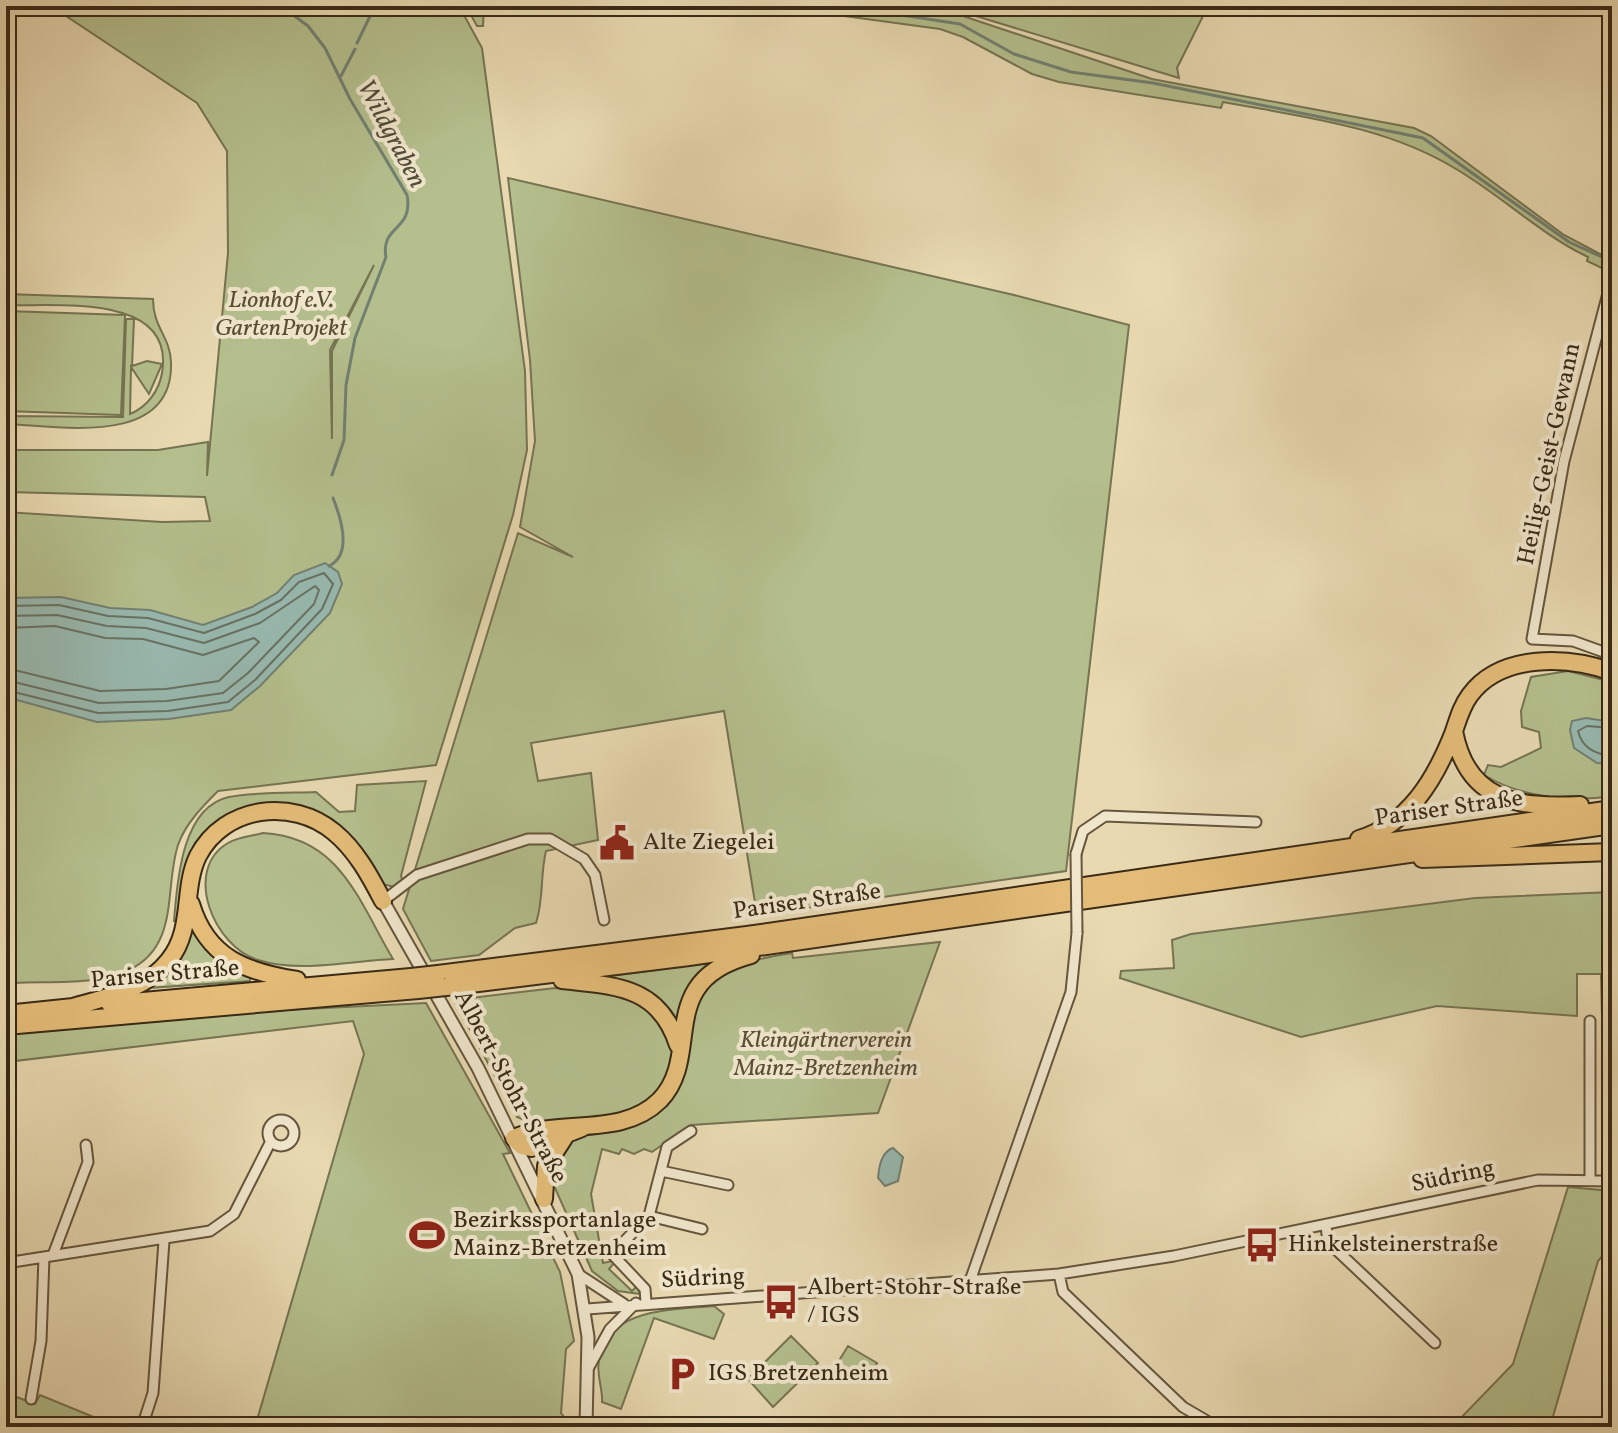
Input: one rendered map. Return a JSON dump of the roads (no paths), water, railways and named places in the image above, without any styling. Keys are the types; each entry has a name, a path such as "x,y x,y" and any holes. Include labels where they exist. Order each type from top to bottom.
{"highway":[{"path":"1303,854 1364,838 1394,823 1429,785 1464,705 1477,686 1515,667 1554,661 1612,672"},
{"path":"1454,731 1458,753 1469,774 1486,790 1499,796 1545,805 1612,806"},
{"name":"Pariser Straße","path":"6,1026 442,980 1612,806"},
{"path":"73,1007 126,991 161,969 176,951 196,862 211,838 239,818 273,810 301,815 331,830 357,856 383,901"},
{"name":"Pariser Straße","path":"442,980 536,977 1612,825"},
{"path":"1362,860 1612,852"},
{"path":"190,899 202,933 230,961 255,972 319,984"},
{"path":"514,1138 522,1146 531,1148 575,1131 632,1117 653,1106 674,1076 687,1008 709,975 744,957 806,940"},
{"path":"536,977 600,984 640,994 667,1018 679,1046"},
{"name":"Pariser Straße","path":"6,1014 319,984 415,983"},
{"path":"544,1199 546,1166 575,1131"}],"street":[{"name":"Heilig-Geist-Gewann","path":"1612,278 1564,461 1532,639 1573,641 1612,655"},
{"path":"970,1281 1071,992 1077,933 1076,854 1083,831 1105,816 1256,822"},
{"path":"383,901 417,875 519,842 550,839 578,852 595,875 604,920"},
{"name":"Albert-Stohr-Straße","path":"383,901 514,1138 578,1274 587,1309 586,1427"},
{"path":"1590,1021 1590,1178"},
{"path":"641,1302 645,1289 612,1254 649,1216 667,1147 691,1131"},
{"path":"6,1263 164,1241 210,1231 234,1214 271,1141"},
{"path":"31,1399 41,1341 48,1256 88,1162 86,1145"},
{"path":"661,1171 728,1185"},
{"name":"Südring","path":"587,1309 641,1302 1059,1274 1326,1226 1538,1180 1590,1178 1612,1181"},
{"path":"649,1216 702,1229"},
{"path":"1326,1226 1328,1242 1435,1343"},
{"path":"142,1427 153,1393 164,1241"},
{"path":"578,1274 624,1304"},
{"path":"1059,1274 1063,1292 1183,1407 1207,1421"},
{"name":"Südring","path":"588,1367 610,1329 641,1302"},
{"name":"Albert-Stohr-Straße","path":"578,1427 586,1395"}],"water":[{"path":"325,563 338,572 342,584 330,613 260,686 231,710 169,719 97,722 6,697 6,598 61,597 110,608 150,610 203,625 252,607 277,593 294,575"},
{"path":"1586,718 1612,722 1612,764 1597,763 1574,748 1570,730 1572,721"},
{"path":"893,1148 903,1157 898,1181 885,1186 878,1178 880,1165 883,1156"}],"waterway":[{"name":"Wildgraben","path":"281,6 308,26 325,48 350,99 407,195 406,215 388,239 386,257 355,338 346,385 344,440 332,475"},
{"path":"357,43 375,6"},
{"path":"842,6 960,24 1014,54 1071,72 1153,83 1423,138 1569,242 1602,257"},
{"path":"922,18 927,8"},
{"path":"341,76 355,49"},
{"name":"Wildgraben","path":"329,566 341,553 343,544 342,525 333,498"}],"place":[{"name":"Alte Ziegelei","path":"617,843"},
{"name":"Bezirkssportanlage Mainz-Bretzenheim","path":"427,1235"},
{"name":"Hinkelsteinerstraße","path":"1262,1245"},
{"name":"Albert-Stohr-Straße / IGS","path":"781,1302"},
{"name":"IGS Bretzenheim","path":"682,1374"}],"park label":[{"name":"Lionhof e.V. GartenProjekt","path":"281,315"},
{"name":"Kleingärtnerverein Mainz-Bretzenheim","path":"826,1055"}]}
